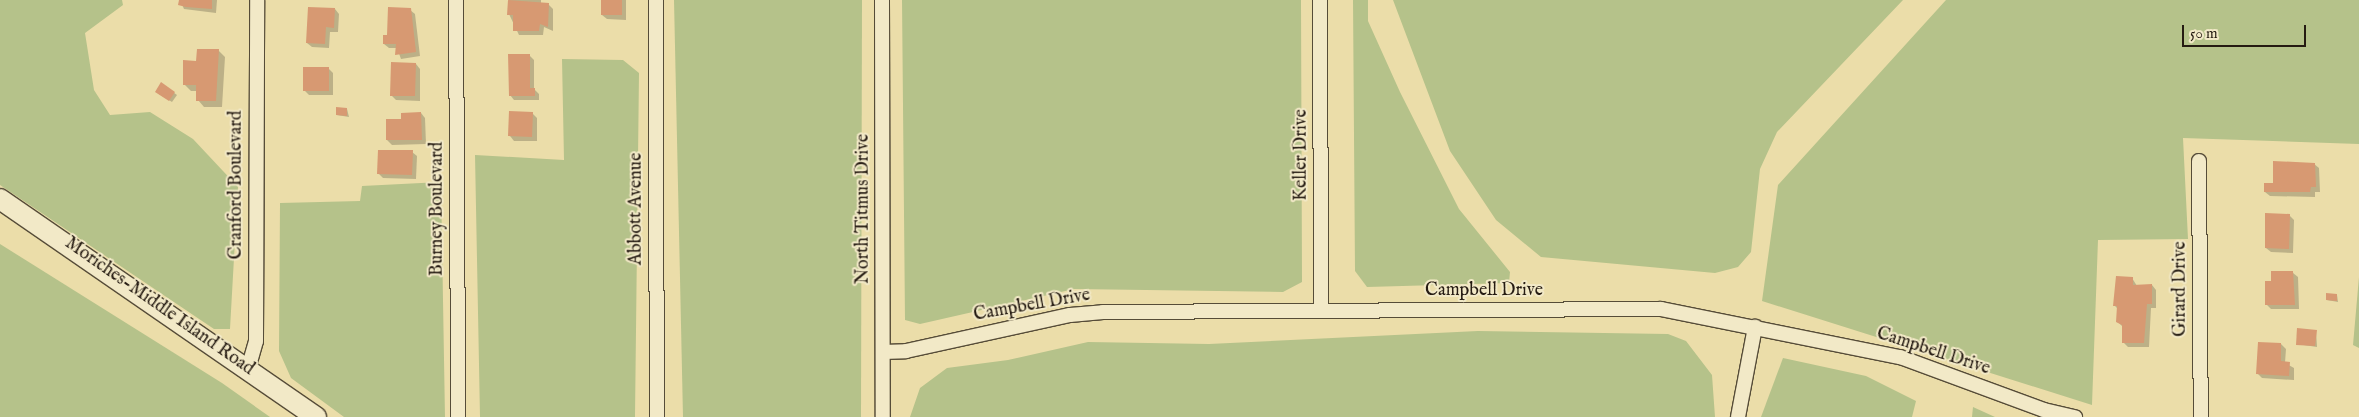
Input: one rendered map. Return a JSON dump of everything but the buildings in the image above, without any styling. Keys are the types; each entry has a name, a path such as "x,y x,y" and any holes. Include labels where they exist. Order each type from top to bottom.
{"main road":[{"name":"Moriches-Middle Island Road","path":"0,199 316,417"}],"street":[{"name":"Cranford Boulevard","path":"248,369 256,341 257,0"},
{"name":"Burney Boulevard","path":"456,0 458,417"},
{"name":"Abbott Avenue","path":"656,0 657,417"},
{"name":"North Titmus Drive","path":"882,0 882,417"},
{"name":"Keller Drive","path":"1320,0 1321,310"},
{"name":"Girard Drive","path":"2199,161 2201,417"},
{"name":"Campbell Drive","path":"883,352 906,351 1070,315 1321,310 1661,309 1900,358 2044,410 2075,417"},
{"path":"1738,417 1754,327"}],"green space":[{"path":"0,0 122,0 123,5 85,33 94,90 110,115 150,112 193,139 238,187 230,329 214,329 0,185"},
{"path":"674,0 862,0 861,417 683,417"},
{"path":"902,0 1301,0 1302,282 1283,292 1074,289 920,324 905,320"},
{"path":"1353,0 1368,0 1368,21 1400,92 1459,209 1510,272 1509,283 1367,287 1355,271"},
{"path":"1393,0 1903,0 1777,132 1760,169 1751,252 1738,267 1715,273 1541,257 1496,220 1450,151"},
{"path":"1946,0 2359,0 2359,144 2183,138 2188,239 2098,240 2092,405 1762,301 1778,185"},
{"path":"562,59 623,60 639,73 635,417 480,417 475,155 564,160"},
{"path":"441,182 445,417 344,417 291,378 279,351 280,203 360,201 362,186"},
{"path":"0,244 222,383 270,417 0,417"},
{"path":"2359,277 2359,348 2353,345"},
{"path":"1478,331 1668,334 1686,341 1712,375 1715,417 910,417 920,388 947,368 1008,360 1088,342 1209,344"},
{"path":"1783,358 1866,376 1916,401 1912,417 1761,417"},
{"path":"1973,407 1995,417 1972,417"}]}
